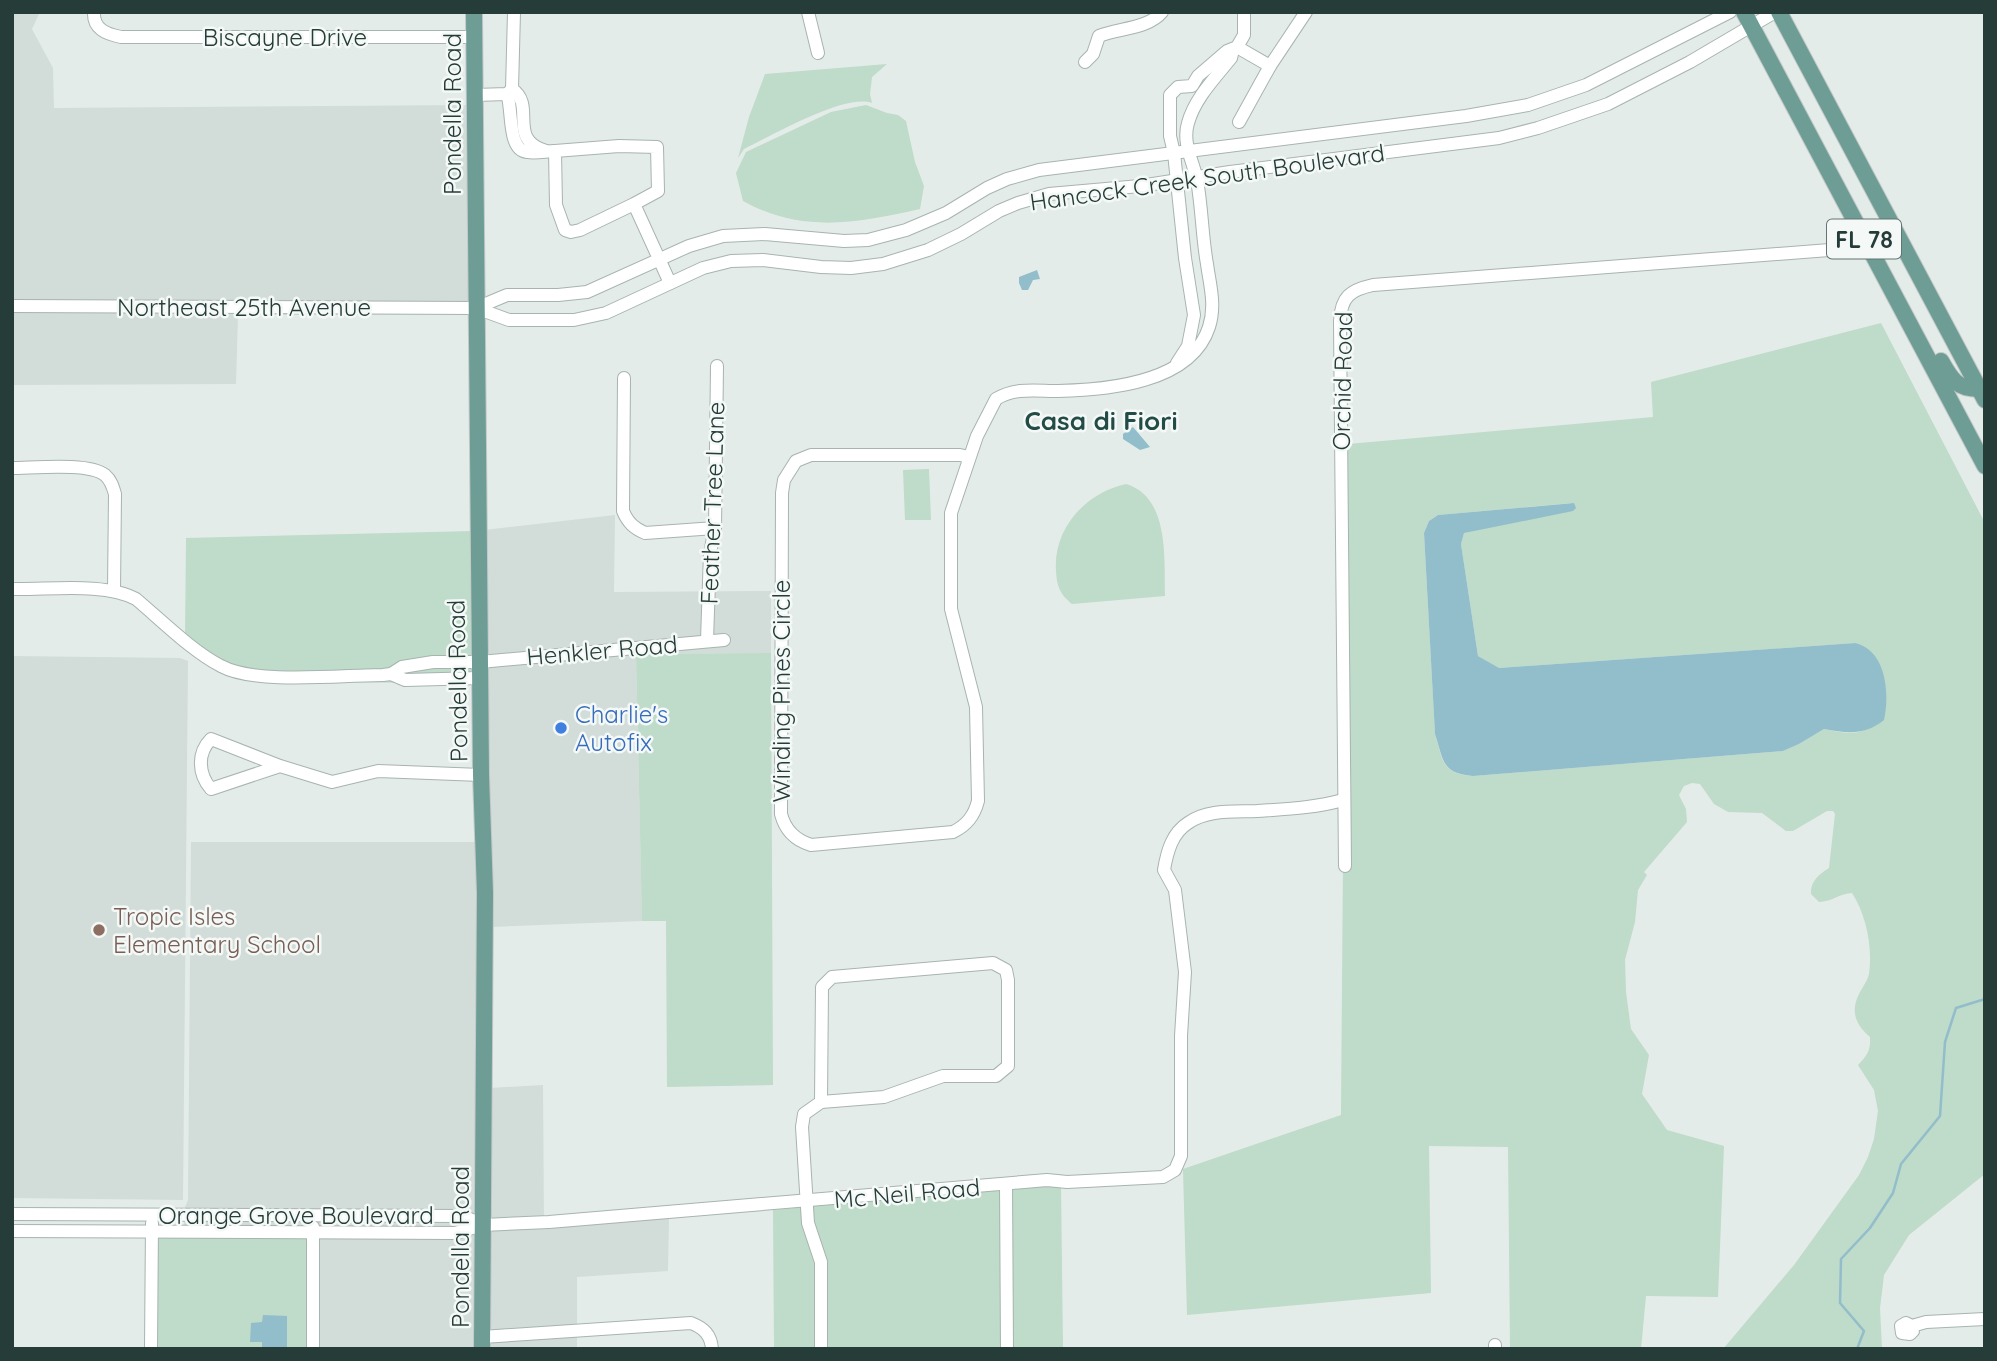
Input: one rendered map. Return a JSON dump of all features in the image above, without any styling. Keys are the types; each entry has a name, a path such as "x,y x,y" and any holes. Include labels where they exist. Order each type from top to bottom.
{"main road":[{"name":"Pondella Road","path":"474,12 481,775 485,893 482,1343"},
{"name":"FL 78","path":"1777,12 1982,395"},
{"name":"FL 78","path":"1748,19 1985,466"},
{"path":"1836,185 1859,209 1949,376 1956,384 1982,395"}],"street":[{"name":"Biscayne Drive","path":"94,12 97,27 110,35 132,37 474,37"},
{"path":"514,12 509,92 516,146 522,152 530,153 550,151 619,146 657,147 658,191 580,230 565,230 556,205 550,151"},
{"path":"808,12 818,53"},
{"path":"1085,62 1093,54 1098,36 1146,24 1161,12"},
{"path":"1188,151 1187,126 1192,111 1231,58 1244,35 1244,12"},
{"path":"1240,122 1270,66 1306,12"},
{"name":"Hancock Creek South Boulevard","path":"476,308 507,295 587,292 690,246 733,235 765,234 830,242 868,240 931,221 987,188 1039,170 1466,116 1528,105 1586,85 1730,12"},
{"name":"Hancock Creek South Boulevard","path":"476,308 509,320 574,320 606,313 703,268 731,261 763,260 851,268 883,264 928,250 999,211 1041,196 1479,141 1538,128 1608,104 1748,19 1777,12"},
{"path":"1169,371 1188,346 1193,326 1170,136 1170,95 1178,87 1192,86 1198,76 1227,51 1235,49 1270,66"},
{"path":"475,94 509,92"},
{"name":"Winding Pines Circle","path":"970,457 811,455 796,461 784,480 780,535 781,814 784,824 802,842 811,845 953,832 961,828 974,813 978,801 978,719 950,597 951,513 970,457 996,399 1018,390 1059,391 1106,386 1169,371 1192,356 1207,334 1213,313 1212,291 1196,178 1188,151"},
{"path":"1039,170 1041,196"},
{"path":"634,204 670,283"},
{"name":"Orchid Road","path":"1345,866 1340,321 1341,307 1346,295 1373,285 1868,247"},
{"name":"Northeast 25th Avenue","path":"12,306 476,308"},
{"name":"Feather Tree Lane","path":"707,640 710,552 715,528 717,366"},
{"path":"624,378 623,511 628,521 645,533 715,528"},
{"path":"12,468 86,469 105,475 115,494 114,590 12,589"},
{"name":"Henkler Road","path":"114,590 136,599 212,661 233,672 256,677 391,674 405,680 723,640"},
{"path":"280,766 211,789 203,780 203,747 211,739 280,766 332,782 378,771 481,775"},
{"name":"Mc Neil Road","path":"483,1225 531,1224 807,1202 1047,1180 1067,1182 1163,1177 1175,1170 1181,1156 1182,1017 1186,984 1175,890 1164,870 1166,857 1178,831 1203,816 1232,811 1302,808 1343,800"},
{"path":"821,1102 822,987 832,977 993,963 1006,970 1008,1066 996,1076 943,1076 884,1097 821,1102 804,1114 803,1137 810,1232 821,1262 821,1349"},
{"path":"1006,1184 1007,1349"},
{"name":"Orange Grove Boulevard","path":"12,1214 463,1216 483,1225"},
{"path":"151,1214 151,1349"},
{"path":"313,1215 313,1349"},
{"path":"380,1216 380,1232"},
{"name":"Orange Grove Boulevard","path":"12,1231 455,1233 483,1225"},
{"path":"1912,1326 1926,1322 1985,1319"},
{"path":"482,1343 691,1323 701,1326 709,1335 712,1349"}],"shaded area":[{"path":"12,12 40,12 32,29 53,68 54,108 469,105 470,303 12,301"},
{"path":"12,311 471,314 238,315 236,384 12,385"},
{"path":"615,515 614,592 771,591 771,653 636,654 642,921 491,927 484,530"},
{"name":"Tropic Isles Elementary School","path":"12,656 180,658 188,661 183,1200 12,1198"},
{"path":"191,842 478,842 478,1217 184,1210 188,1200"},
{"path":"543,1085 544,1223 669,1218 668,1271 577,1277 577,1349 488,1349 490,1088"},
{"path":"184,1220 461,1221 468,1224 454,1228 184,1226"},
{"path":"478,1232 477,1349 312,1349 310,1237"}],"green space":[{"path":"887,64 872,77 872,103 844,104 808,117 744,149 738,158 765,74"},
{"path":"866,105 898,115 906,121 915,162 924,186 920,209 830,223 787,218 743,201 736,173 746,152 831,112"},
{"path":"1881,323 1985,523 1985,1174 1909,1235 1884,1275 1880,1308 1882,1349 1723,1349 1794,1265 1859,1175 1868,1157 1878,1111 1874,1090 1858,1065 1868,1052 1870,1037 1858,1023 1855,1007 1869,974 1870,953 1865,921 1852,893 1819,902 1811,894 1816,879 1829,868 1835,814 1833,811 1827,811 1793,831 1786,831 1762,813 1728,812 1714,804 1700,784 1692,783 1684,786 1679,795 1686,809 1687,822 1644,872 1647,875 1638,890 1635,922 1625,960 1626,992 1631,1029 1649,1055 1642,1094 1667,1130 1724,1146 1718,1297 1646,1296 1641,1349 1510,1349 1508,1147 1429,1146 1431,1293 1187,1315 1183,1169 1341,1115 1343,860 1337,445 1653,417 1651,382","holes":["1573,503 1464,533 1461,544 1478,656 1498,668 1855,643 1883,674 1885,712 1864,730 1851,733 1824,729 1783,751 1473,776 1455,772 1445,764 1435,734 1424,533 1429,521 1438,515"]},
{"path":"929,469 931,520 905,520 903,470"},
{"path":"1126,484 1140,491 1151,502 1157,516 1164,548 1165,596 1072,604 1060,590 1056,571 1056,556 1066,527 1074,515 1097,495"},
{"path":"473,531 474,684 290,681 241,677 185,640 186,538"},
{"path":"771,653 773,1085 667,1087 666,921 642,921 636,654"},
{"path":"1061,1184 1063,1349 774,1349 773,1210"},
{"path":"148,1236 310,1237 312,1349 149,1349"}],"water":[{"path":"1037,270 1040,279 1033,280 1028,290 1022,290 1019,277"},
{"path":"1133,427 1150,447 1140,450 1123,439 1123,434"},
{"path":"1574,503 1576,508 1573,511 1464,533 1461,544 1478,656 1499,668 1855,643 1865,647 1879,663 1886,686 1884,720 1862,731 1824,729 1783,751 1473,776 1449,769 1435,734 1424,533 1429,521 1438,515"},
{"path":"263,1315 287,1316 287,1349 262,1348 262,1342 250,1342 251,1323 262,1322"}],"waterway":[{"path":"1857,1349 1864,1331 1840,1303 1841,1259 1870,1228 1893,1193 1901,1164 1940,1116 1945,1042 1956,1008 1985,999"}],"place":[{"name":"Charlie's Autofix","path":"561,728"},
{"name":"Tropic Isles Elementary School","path":"99,930"}],"district":[{"name":"Casa di Fiori","path":"1101,420"}]}
